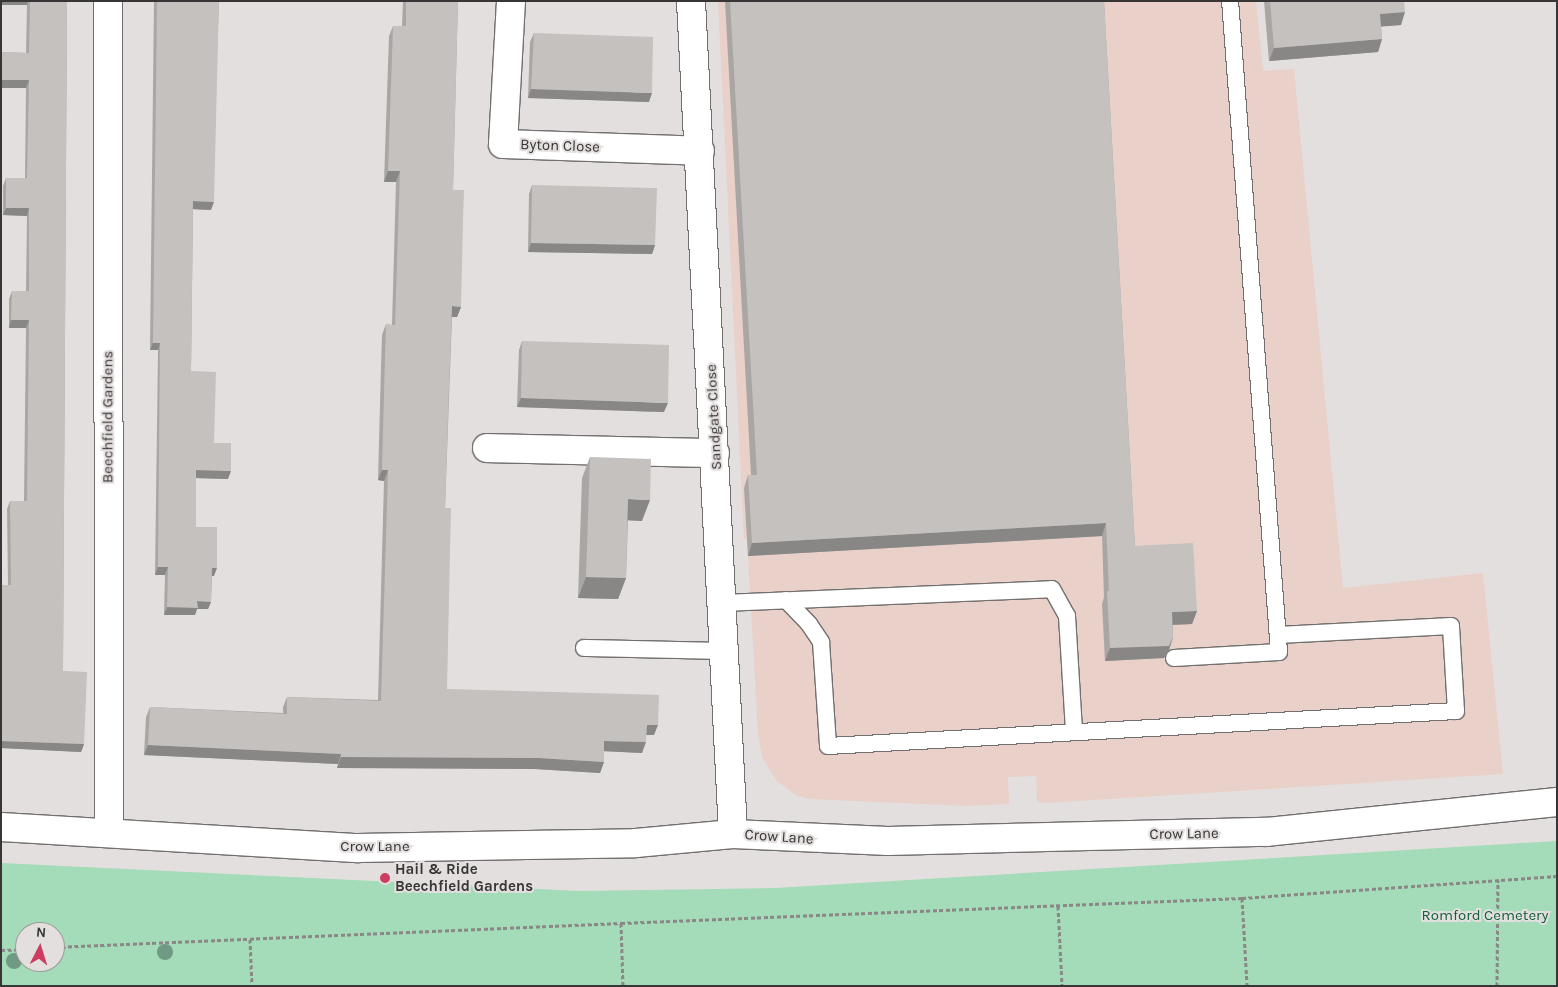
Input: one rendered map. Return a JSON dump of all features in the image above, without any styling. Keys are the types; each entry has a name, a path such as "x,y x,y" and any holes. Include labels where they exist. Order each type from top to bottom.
{"street":[{"name":"Beechfield Gardens","path":"108,1 108,833"},
{"name":"Byton Close","path":"511,1 503,144 700,151"},
{"name":"Sandgate Close","path":"691,1 726,651 733,834"},
{"path":"487,448 715,454"},
{"name":"Crow Lane","path":"1,827 358,848 636,843 733,834 888,841 1267,832 1557,802"}],"lane":[{"path":"1174,658 1279,652 1230,1"},
{"path":"723,604 1052,589 1066,616 1074,732"},
{"path":"786,600 809,624 821,642 828,746 1456,711 1451,626 1278,635"},
{"path":"584,648 726,651"}],"path":[{"path":"65,947 1242,898 1557,876"},
{"path":"1497,986 1498,880"},
{"path":"1242,898 1247,986"},
{"path":"1058,906 1062,986"},
{"path":"621,923 623,986"},
{"path":"250,939 252,986"},
{"path":"1,950 15,949"}],"shaded area":[{"path":"718,1 1256,1 1263,71 1294,69 1343,588 1483,573 1503,774 1045,803 1037,802 1036,776 1008,777 1009,804 966,806 811,799 797,796 776,780 762,757 758,734 747,539 744,539"}],"green space":[{"name":"Romford Cemetery","path":"1557,841 1557,986 1,986 1,863 580,891 775,888"}],"building":[{"path":"30,1 67,1 63,671 87,672 84,744 1,741 1,610 2,585 11,585 10,501 27,501 29,320 11,320 12,291 29,291 29,208 6,208 6,178 27,178 29,80 1,80 1,52 29,53"},
{"path":"157,1 219,1 214,202 193,201 191,371 216,372 214,443 231,443 231,471 196,470 196,527 217,527 217,568 212,568 211,602 197,601 198,608 167,607 168,567 158,567 160,343 153,343"},
{"path":"406,1 458,1 453,190 464,190 461,307 452,306 449,385 445,508 451,508 447,689 659,695 658,725 647,725 646,742 604,741 604,762 539,758 341,757 341,754 148,745 150,707 287,714 287,697 381,701 388,470 382,470 386,324 395,325 400,171 388,171 393,26 406,26"},
{"path":"730,1 1104,1 1135,546 1193,543 1197,611 1172,612 1173,637 1169,646 1110,648 1106,523 752,543 748,475 757,475"},
{"path":"1270,1 1404,1 1405,12 1380,14 1382,39 1274,48"},
{"path":"534,33 653,37 652,93 531,89"},
{"path":"532,185 657,188 655,245 531,243"},
{"path":"522,341 669,345 668,403 521,398"},
{"path":"590,457 651,459 650,500 628,499 626,578 586,577"}],"place":[{"name":"Hail & Ride Beechfield Gardens","path":"385,878"}]}
